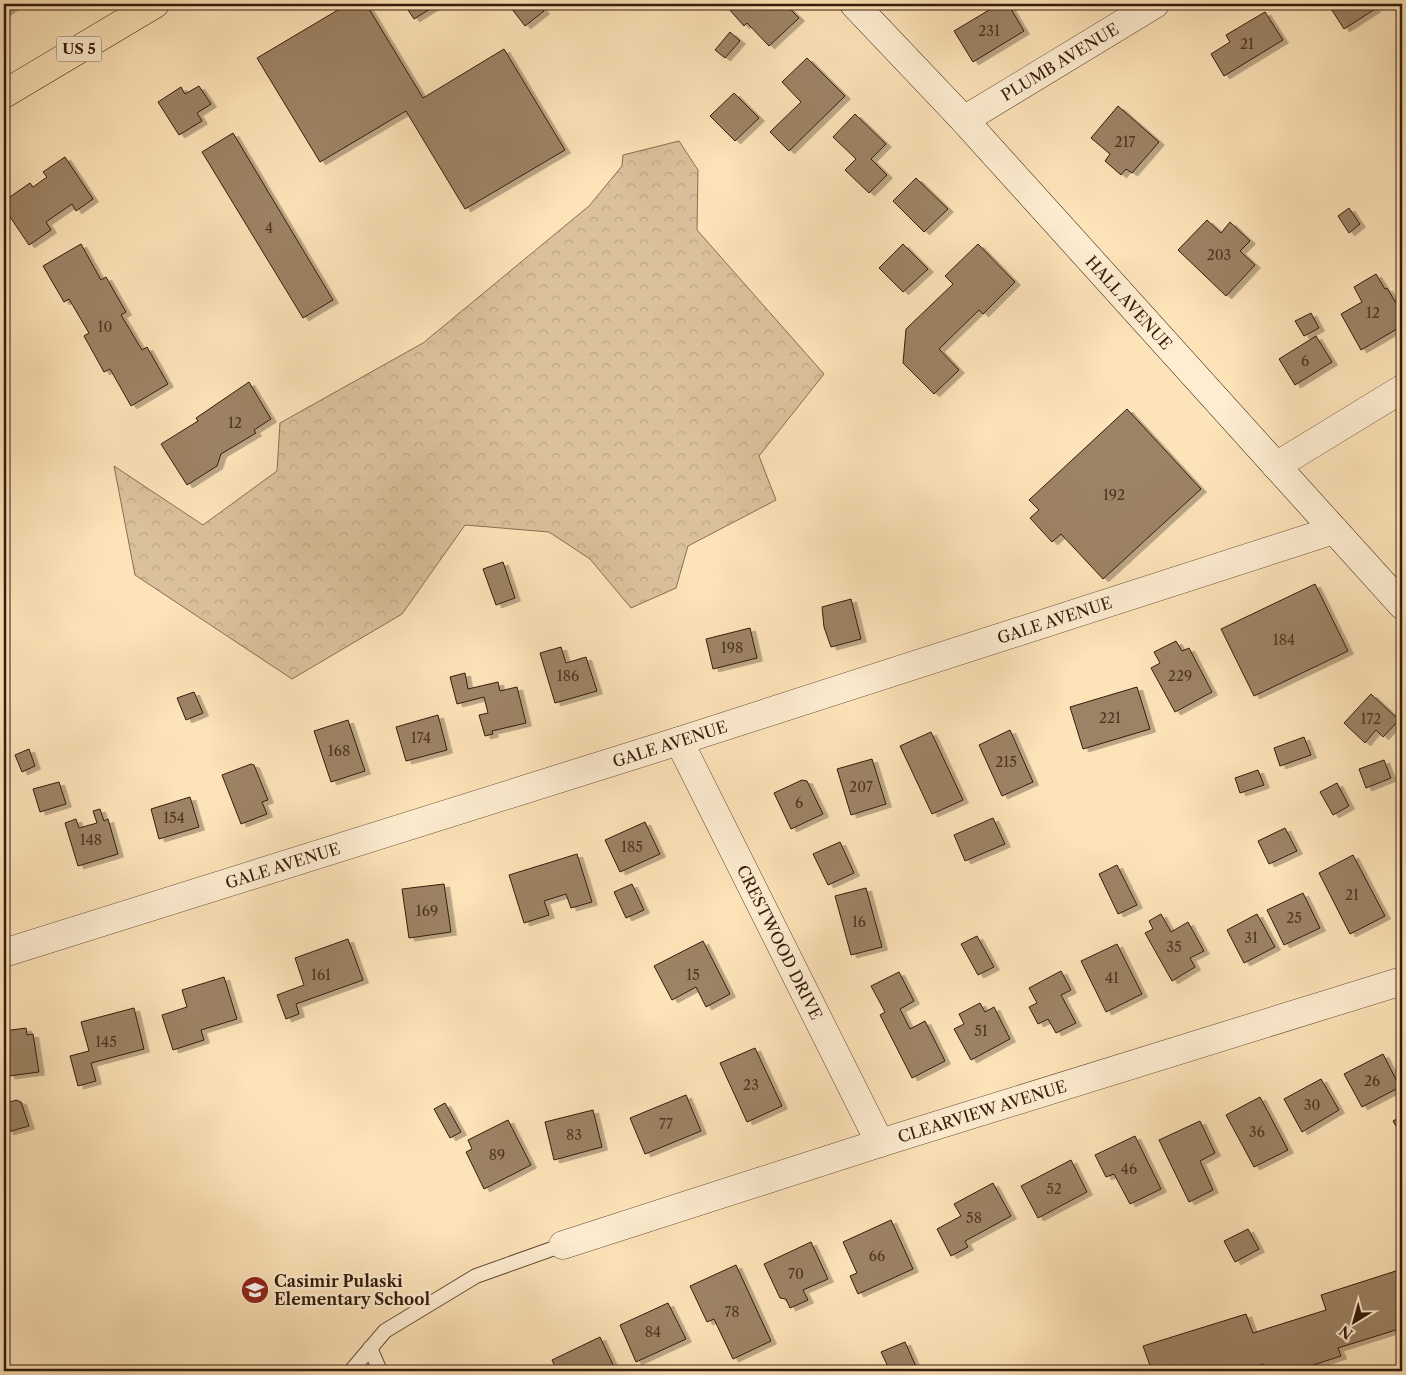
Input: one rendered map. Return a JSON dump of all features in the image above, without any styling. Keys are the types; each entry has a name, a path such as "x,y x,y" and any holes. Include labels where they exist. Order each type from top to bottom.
{"main road":[{"name":"US 5","path":"4,94 155,4"}],"street":[{"name":"HALL AVENUE","path":"854,4 964,120 1402,605"},
{"name":"PLUMB AVENUE","path":"964,120 1156,4"},
{"path":"1276,466 1402,389"},
{"name":"GALE AVENUE","path":"4,953 679,741 1334,530"},
{"name":"CRESTWOOD DRIVE","path":"679,741 880,1143"},
{"name":"CLEARVIEW AVENUE","path":"563,1245 880,1143 1402,981"}],"lane":[{"path":"351,1371 385,1331 476,1276 563,1245"},
{"path":"370,1348 380,1371"}],"green space":[{"path":"679,141 698,170 697,230 824,374 759,456 776,500 688,546 676,588 631,608 590,559 549,532 465,525 402,614 292,679 135,575 114,466 203,525 277,471 280,423 423,343 589,206 622,166 623,155"}],"building":[{"path":"4,4 17,4 4,13"},
{"path":"348,4 366,4 423,98 504,49 565,150 465,209 406,111 320,162 257,58"},
{"path":"404,4 438,4 414,19"},
{"path":"508,4 539,4 544,11 525,26"},
{"path":"733,4 757,4 762,9 768,4 785,4 799,18 769,46 747,23 744,26 728,8"},
{"path":"999,4 1008,4 1024,31 973,62 954,31"},
{"path":"1328,4 1371,4 1375,9 1344,29"},
{"path":"1265,12 1283,40 1224,76 1211,54 1230,42 1226,35"},
{"path":"730,32 740,41 725,58 715,50"},
{"path":"807,58 845,96 789,151 770,132 801,102 782,82"},
{"path":"199,86 211,104 197,113 202,121 179,135 158,102 181,87 185,94"},
{"path":"734,93 759,118 735,141 710,116"},
{"path":"1118,106 1159,142 1132,173 1126,169 1121,175 1105,161 1110,154 1091,138"},
{"path":"855,114 886,144 871,159 887,175 869,193 845,170 856,159 833,137"},
{"path":"233,133 333,300 303,318 202,152"},
{"path":"65,157 93,199 76,211 72,204 46,222 51,230 29,245 4,208 4,201 30,183 33,187 47,177 43,172"},
{"path":"916,178 948,209 924,232 893,201"},
{"path":"1349,208 1360,224 1349,233 1338,216"},
{"path":"1207,220 1221,233 1230,222 1250,241 1240,251 1255,265 1226,296 1178,250"},
{"path":"81,244 101,280 106,277 126,312 121,315 142,350 147,347 168,384 131,406 110,369 104,372 84,336 89,333 69,299 64,302 43,266"},
{"path":"903,244 928,269 903,292 879,268"},
{"path":"978,244 1015,282 983,314 979,310 939,349 959,370 934,394 903,363 906,329 953,284 945,276"},
{"path":"1376,274 1402,313 1402,326 1361,350 1341,314 1362,302 1354,287"},
{"path":"1311,313 1319,328 1304,336 1295,321"},
{"path":"1316,336 1332,362 1295,385 1279,359"},
{"path":"249,382 271,419 254,430 256,433 221,454 217,466 187,485 161,444 198,421 196,418"},
{"path":"1127,409 1201,489 1103,579 1061,534 1052,542 1030,518 1039,510 1029,500"},
{"path":"503,562 515,598 496,605 483,569"},
{"path":"1315,584 1348,651 1254,696 1221,629"},
{"path":"851,599 861,639 831,647 824,627 822,607"},
{"path":"750,628 757,658 713,669 706,639"},
{"path":"1176,641 1182,651 1189,648 1212,692 1175,712 1151,668 1160,663 1154,652"},
{"path":"561,647 566,663 586,657 597,691 555,703 540,653"},
{"path":"465,673 468,689 498,682 500,691 517,687 526,723 492,731 493,734 485,736 479,715 488,713 484,697 457,704 450,677"},
{"path":"1137,687 1150,729 1083,749 1070,707"},
{"path":"194,692 203,713 186,720 177,698"},
{"path":"1371,694 1399,720 1383,737 1376,730 1365,743 1344,723"},
{"path":"438,715 447,750 406,761 396,727"},
{"path":"348,720 365,771 331,782 314,731"},
{"path":"1010,730 1033,782 1002,796 979,745"},
{"path":"931,732 963,800 932,814 900,746"},
{"path":"1304,737 1311,755 1280,766 1274,748"},
{"path":"29,749 35,766 22,772 15,755"},
{"path":"872,759 886,804 851,815 837,769"},
{"path":"1384,760 1391,778 1366,788 1359,769"},
{"path":"251,764 254,765 268,800 262,802 267,814 241,824 222,775"},
{"path":"1402,768 1402,785 1398,773 1399,769"},
{"path":"1258,770 1264,785 1240,793 1235,778"},
{"path":"802,780 807,781 823,814 791,829 774,793"},
{"path":"59,782 66,804 40,812 33,789"},
{"path":"1337,783 1349,806 1333,815 1320,792"},
{"path":"190,797 199,827 159,839 151,809"},
{"path":"100,809 104,821 108,819 118,854 78,866 65,823 76,819 79,828 97,823 93,811"},
{"path":"993,818 1005,844 965,861 954,835"},
{"path":"645,822 660,854 620,872 605,840"},
{"path":"1285,828 1297,851 1269,864 1258,841"},
{"path":"840,842 854,873 828,885 813,854"},
{"path":"577,854 592,902 571,908 566,894 544,901 549,915 524,923 509,875"},
{"path":"1353,855 1385,916 1350,934 1319,873"},
{"path":"1117,865 1137,905 1118,914 1099,874"},
{"path":"444,884 451,932 409,938 402,889"},
{"path":"632,884 644,910 626,918 614,892"},
{"path":"866,888 882,947 851,955 835,896"},
{"path":"1303,893 1320,928 1284,945 1267,910"},
{"path":"1161,914 1171,932 1188,922 1204,951 1190,958 1195,967 1172,981 1145,933 1153,929 1149,921"},
{"path":"1257,914 1275,947 1244,963 1227,930"},
{"path":"977,936 994,967 978,975 961,944"},
{"path":"348,939 363,980 296,1004 299,1014 286,1019 277,995 304,985 295,958"},
{"path":"703,941 730,994 706,1007 696,987 672,1000 654,966"},
{"path":"1117,944 1142,994 1106,1012 1081,961"},
{"path":"1061,971 1071,990 1061,995 1076,1023 1056,1033 1048,1019 1038,1024 1029,1007 1037,1003 1029,988"},
{"path":"899,972 914,1001 900,1009 910,1029 925,1021 945,1061 912,1078 880,1015 885,1012 871,986"},
{"path":"224,977 237,1019 201,1030 204,1040 173,1050 162,1015 187,1007 182,990"},
{"path":"980,1003 985,1012 994,1007 1010,1039 971,1060 954,1029 964,1024 959,1014"},
{"path":"134,1008 144,1049 91,1063 96,1081 78,1086 70,1056 89,1051 81,1022"},
{"path":"26,1028 27,1035 33,1034 39,1072 9,1076 7,1064 4,1065 4,1031"},
{"path":"755,1048 782,1106 747,1122 720,1063"},
{"path":"1383,1054 1400,1087 1362,1107 1344,1074"},
{"path":"1321,1079 1339,1110 1302,1132 1284,1099"},
{"path":"686,1095 701,1131 645,1154 630,1118"},
{"path":"1260,1097 1288,1150 1254,1167 1226,1115"},
{"path":"16,1100 21,1102 29,1126 8,1132 4,1120 4,1104"},
{"path":"445,1103 461,1132 450,1138 434,1109"},
{"path":"593,1110 602,1147 554,1160 545,1122"},
{"path":"1402,1116 1402,1136 1393,1121"},
{"path":"508,1120 531,1165 484,1189 466,1152 472,1149 468,1140"},
{"path":"1200,1121 1215,1153 1200,1161 1213,1190 1189,1202 1159,1140"},
{"path":"1135,1136 1161,1189 1130,1204 1114,1174 1106,1177 1095,1155"},
{"path":"1071,1160 1087,1192 1038,1218 1021,1186"},
{"path":"993,1183 1011,1216 965,1241 968,1247 951,1256 937,1229 961,1216 954,1204"},
{"path":"891,1220 913,1269 858,1294 850,1276 857,1273 843,1242"},
{"path":"1248,1229 1259,1249 1235,1262 1224,1241"},
{"path":"811,1242 828,1279 803,1290 808,1300 790,1308 786,1299 780,1298 764,1264"},
{"path":"736,1265 771,1341 733,1359 714,1319 707,1322 690,1286"},
{"path":"1402,1269 1402,1328 1338,1348 1341,1356 1295,1371 1265,1371 1263,1364 1241,1371 1152,1371 1143,1346 1246,1314 1253,1333 1326,1310 1321,1295"},
{"path":"668,1303 686,1339 636,1362 620,1325"},
{"path":"600,1337 616,1371 557,1371 552,1360"},
{"path":"905,1342 918,1371 890,1371 881,1352"}],"place":[{"name":"Casimir Pulaski Elementary School","path":"255,1290"}]}
